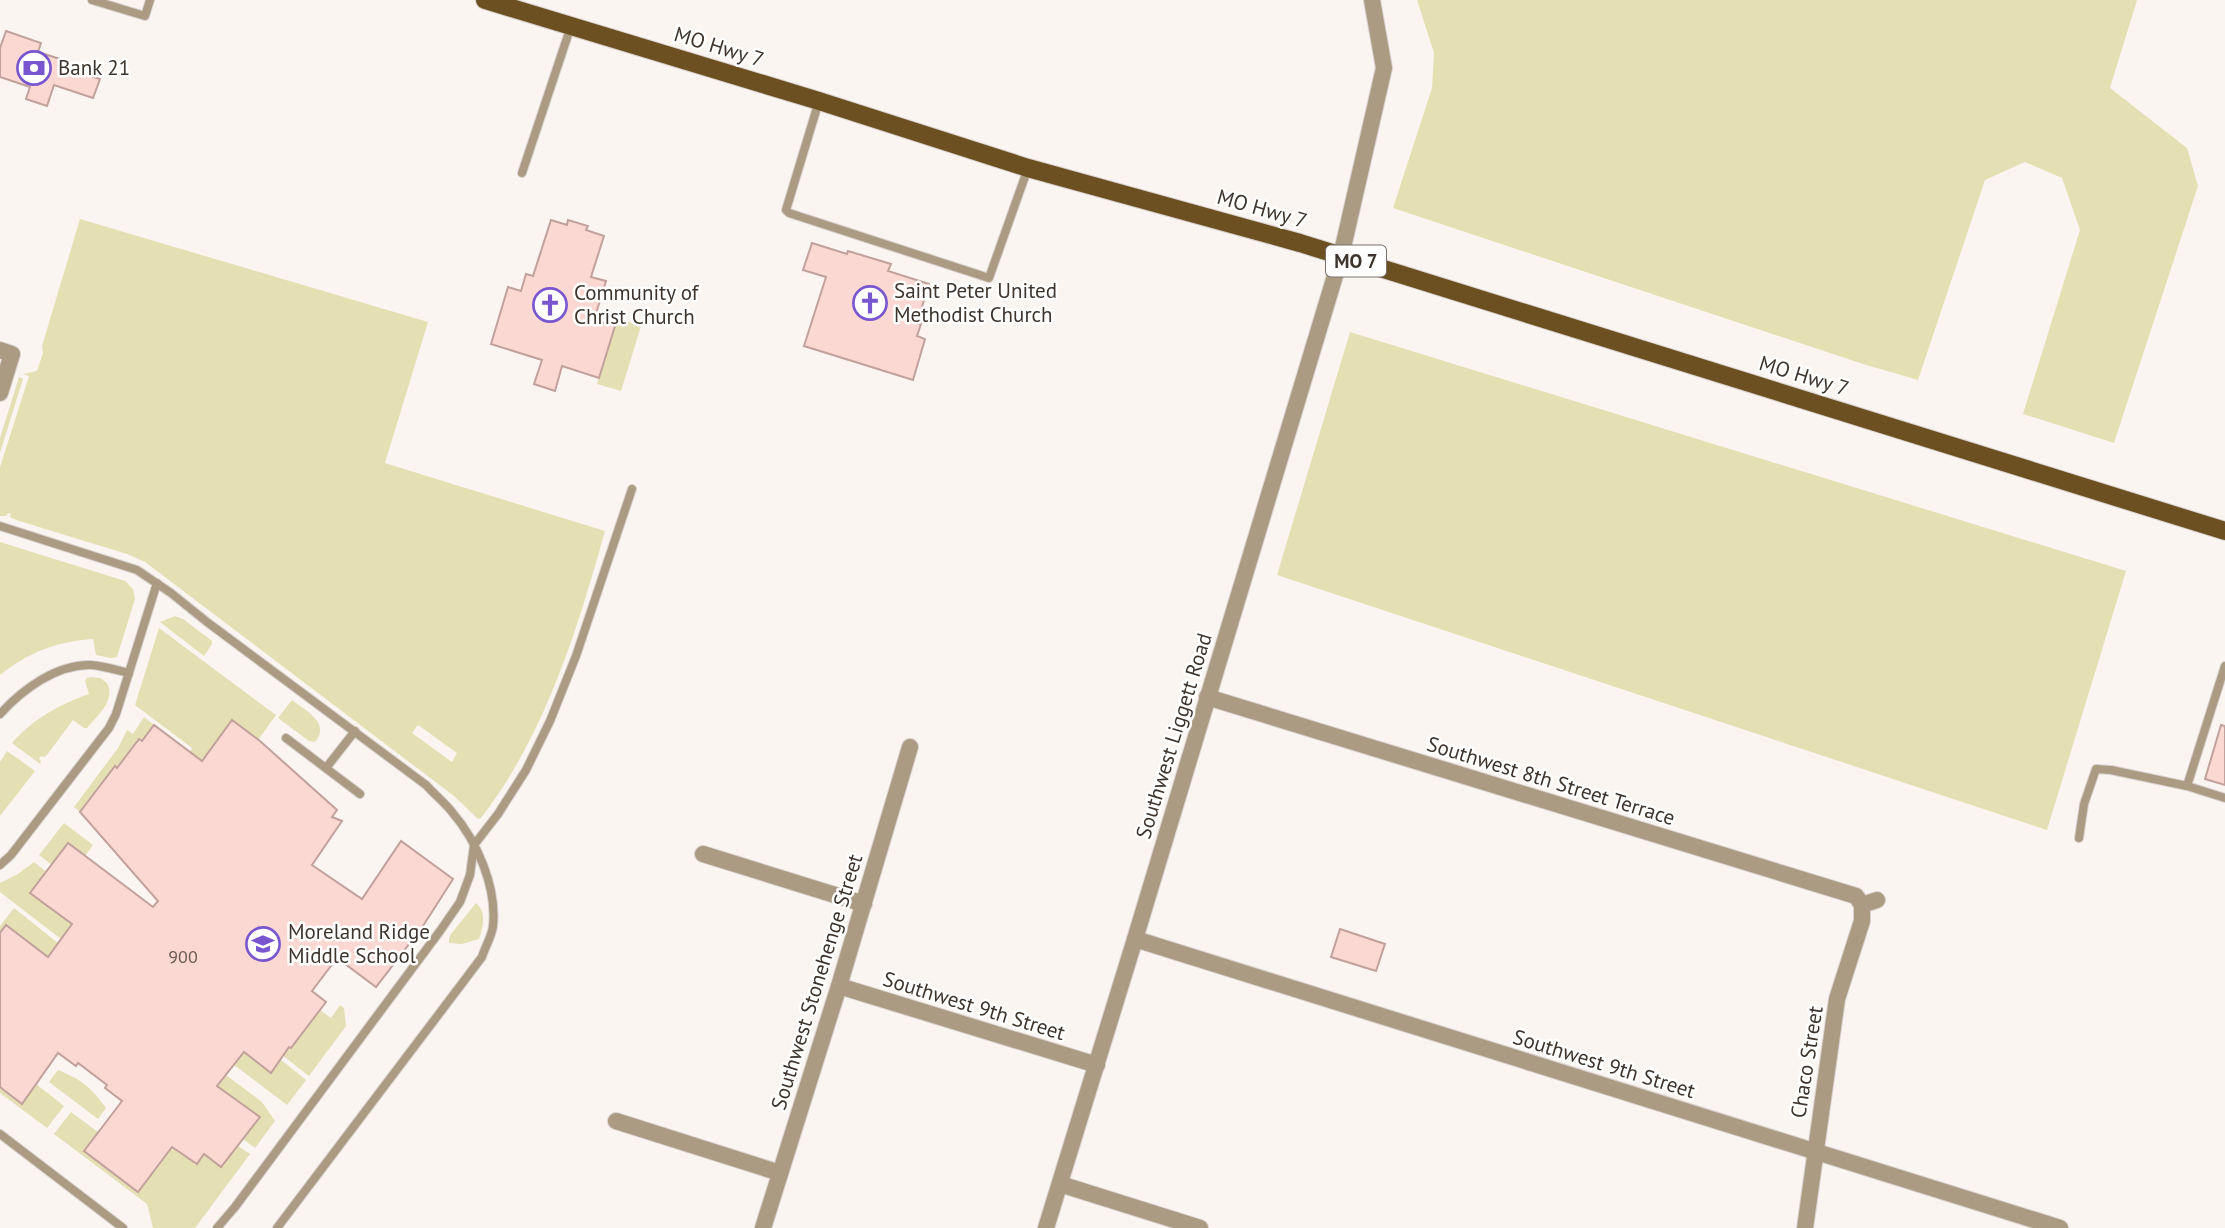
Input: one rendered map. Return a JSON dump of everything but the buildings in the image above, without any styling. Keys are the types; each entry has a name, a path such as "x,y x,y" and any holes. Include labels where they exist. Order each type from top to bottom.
{"main road":[{"name":"MO Hwy 7","path":"485,0 820,101 1028,168 1340,256 2225,531"}],"street":[{"name":"Southwest Liggett Road","path":"1046,1228 1340,256 1384,68 1372,0"},
{"path":"0,393 6,352"},
{"name":"Southwest 8th Street Terrace","path":"1207,697 1870,902"},
{"name":"Southwest Stonehenge Street","path":"763,1228 910,747"},
{"path":"703,854 864,904"},
{"name":"Chaco Street","path":"1805,1228 1837,999 1870,902"},
{"name":"Southwest 9th Street","path":"1135,939 2060,1228"},
{"name":"Southwest 9th Street","path":"839,986 1097,1065"},
{"path":"616,1121 780,1173"},
{"path":"1060,1184 1200,1228"}],"lane":[{"path":"92,0 145,16 150,0"},
{"path":"522,173 572,26"},
{"path":"820,101 786,210 989,278 1028,168"},
{"path":"217,1228 460,902 470,875 474,845 526,770 551,721 576,656 632,489"},
{"path":"0,526 116,561 157,583 426,785 453,813 485,868 493,902 493,928 482,957 278,1228"},
{"path":"0,865 12,855 109,728 157,583"},
{"path":"0,714 29,688 68,668 89,665 129,673"},
{"path":"2187,786 2225,666"},
{"path":"326,768 355,732"},
{"path":"286,738 360,794"},
{"path":"2079,838 2084,804 2096,769 2187,786 2225,798"},
{"path":"0,1134 123,1228"}],"shaded area":[{"path":"1417,0 2137,0 2110,88 2187,148 2198,186 2114,443 2023,414 2080,230 2062,178 2025,162 1985,180 1918,380 1393,208 1432,88 1434,53"},
{"path":"80,219 428,322 385,463 605,531 570,644 541,717 504,786 481,818 478,819 454,796 145,562 16,520 8,513 6,516 0,516 0,467 29,376 23,374 37,371 43,353 42,346","holes":["418,725 457,753 452,762 412,733"]},
{"path":"618,318 641,326 621,391 597,384"},
{"path":"1350,332 2126,571 2047,830 1277,575"},
{"path":"19,377 23,379 0,453 0,438"},
{"path":"0,542 125,581 133,589 135,599 117,657 96,655 93,639 80,640 21,660 0,675"},
{"path":"175,616 212,641 204,656 160,622"},
{"path":"159,628 276,715 258,740 202,761 190,752 192,748 135,705"},
{"path":"91,677 100,678 107,683 109,695 105,707 87,728 73,720 47,755 41,756 40,764 12,743 47,714 89,694 85,681"},
{"path":"292,700 310,713 318,723 320,729 315,742 309,741 278,718"},
{"path":"144,717 154,725 142,741 139,739 117,768 115,767 80,812 74,807 118,748 127,730 133,734"},
{"path":"7,751 35,771 0,816 0,762"},
{"path":"64,823 93,845 85,856 68,843 52,865 39,855"},
{"path":"34,862 47,872 31,893 64,918 75,920 61,939 0,892 0,883"},
{"path":"476,903 483,915 479,939 462,944 449,943 451,934"},
{"path":"14,908 58,943 45,960 6,925 0,933 0,926"},
{"path":"340,1005 344,1008 346,1026 309,1076 282,1055 291,1048 320,1010 331,1018"},
{"path":"244,1052 271,1073 280,1059 306,1080 287,1105 234,1065"},
{"path":"58,1070 80,1081 106,1108 98,1119 49,1082"},
{"path":"226,1075 262,1102 275,1121 255,1148 243,1139 260,1117 226,1092 215,1090"},
{"path":"36,1084 64,1106 47,1128 0,1093 0,1087"},
{"path":"71,1112 98,1132 84,1151 138,1191 172,1147 197,1164 204,1154 221,1167 238,1146 250,1154 195,1228 153,1228 147,1204 54,1134"}],"place":[{"name":"Bank 21","path":"34,68"},
{"name":"Saint Peter United Methodist Church","path":"870,303"},
{"name":"Community of Christ Church","path":"550,305"},
{"name":"Moreland Ridge Middle School","path":"263,944"}]}
